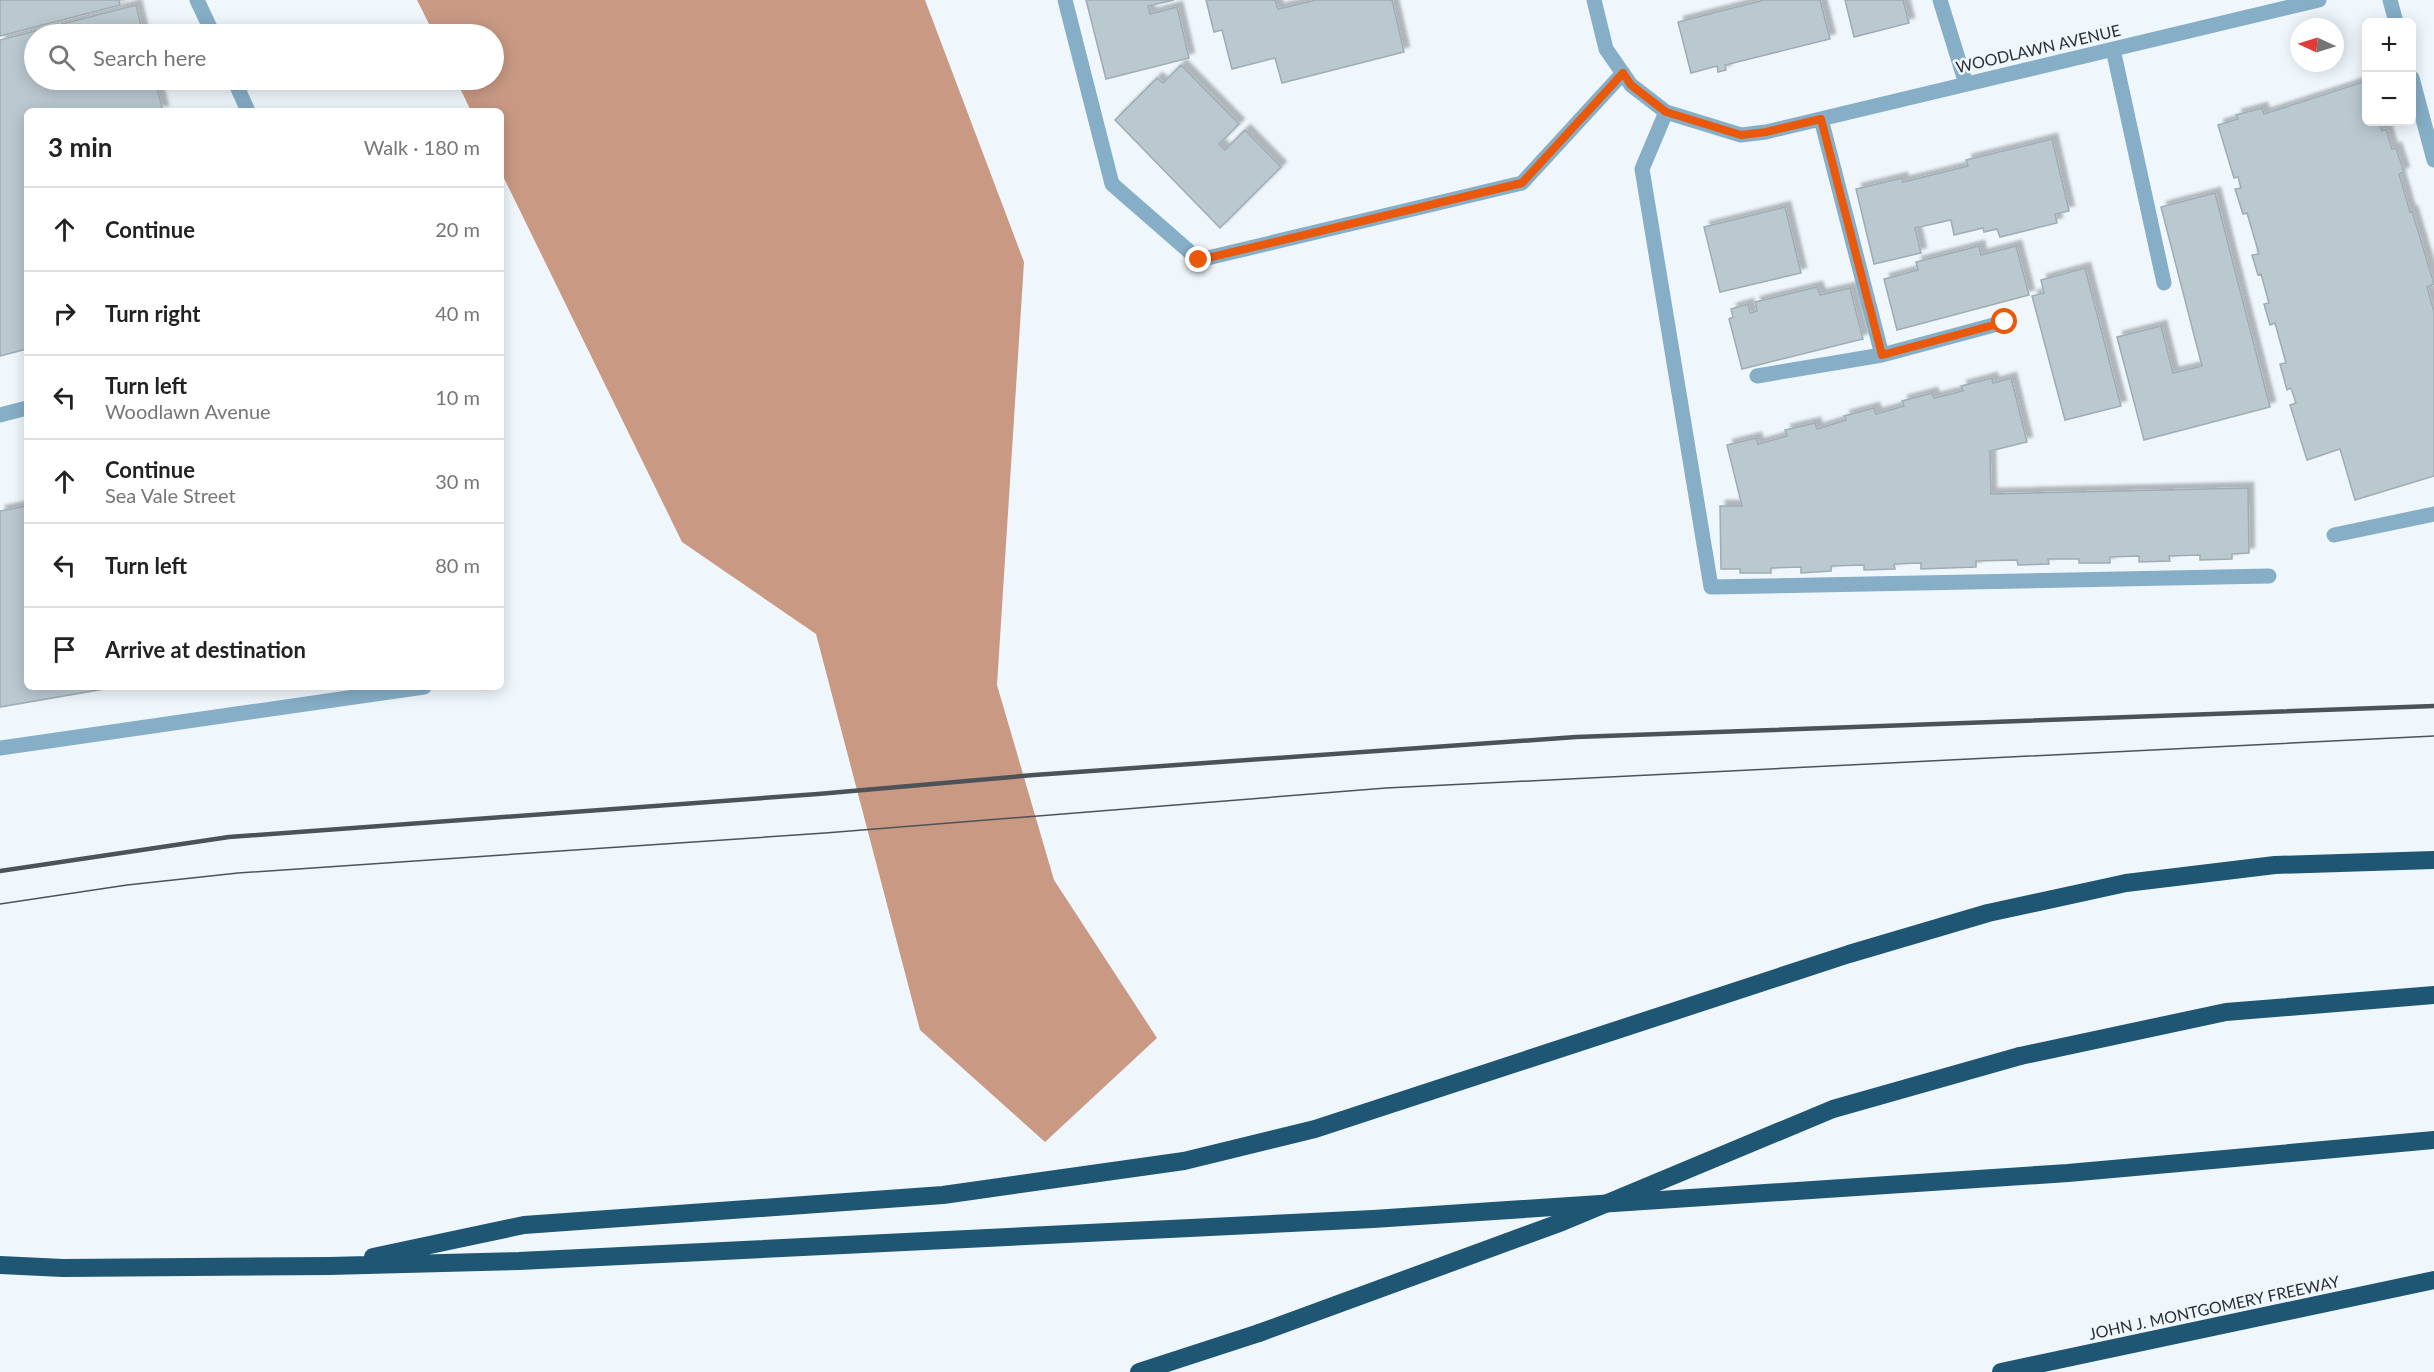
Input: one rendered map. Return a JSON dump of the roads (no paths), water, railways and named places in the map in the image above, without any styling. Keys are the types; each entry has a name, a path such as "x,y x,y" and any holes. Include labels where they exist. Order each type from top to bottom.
{"highway":[{"path":"328,1266 524,1225 943,1195 1184,1161 1315,1129 1850,954 1988,913 2126,883 2275,865 2434,860"},
{"path":"1139,1372 1259,1333 1562,1222 1833,1109 2020,1056 2226,1012 2434,995"},
{"path":"0,1265 63,1268 328,1266 519,1261 1373,1219 2068,1173 2434,1140"},
{"name":"JOHN J. MONTGOMERY FREEWAY","path":"2001,1372 2434,1280"}],"street":[{"path":"196,0 208,24"},
{"path":"1065,0 1112,184 1199,260 1522,183 1623,73"},
{"path":"1594,0 1606,50 1631,85 1666,112 1641,169 1711,587 2269,576"},
{"path":"1940,0 1966,84"},
{"name":"WOODLAWN AVENUE","path":"1666,112 1741,135 1766,132 2295,3 2319,0"},
{"path":"2390,0 2395,18"},
{"path":"2113,49 2164,283"},
{"path":"239,90 247,108"},
{"path":"2416,93 2434,160"},
{"path":"1821,119 1882,355"},
{"path":"1757,376 1882,355 2005,322"},
{"path":"0,415 24,409"},
{"path":"2334,535 2434,514"},
{"path":"0,748 403,690"}],"tram line":[{"path":"0,904 127,885 238,873 825,833 1386,788 2434,736"}],"railway":[{"path":"0,871 229,837 818,794 1034,775 1576,737 2434,706"}]}
